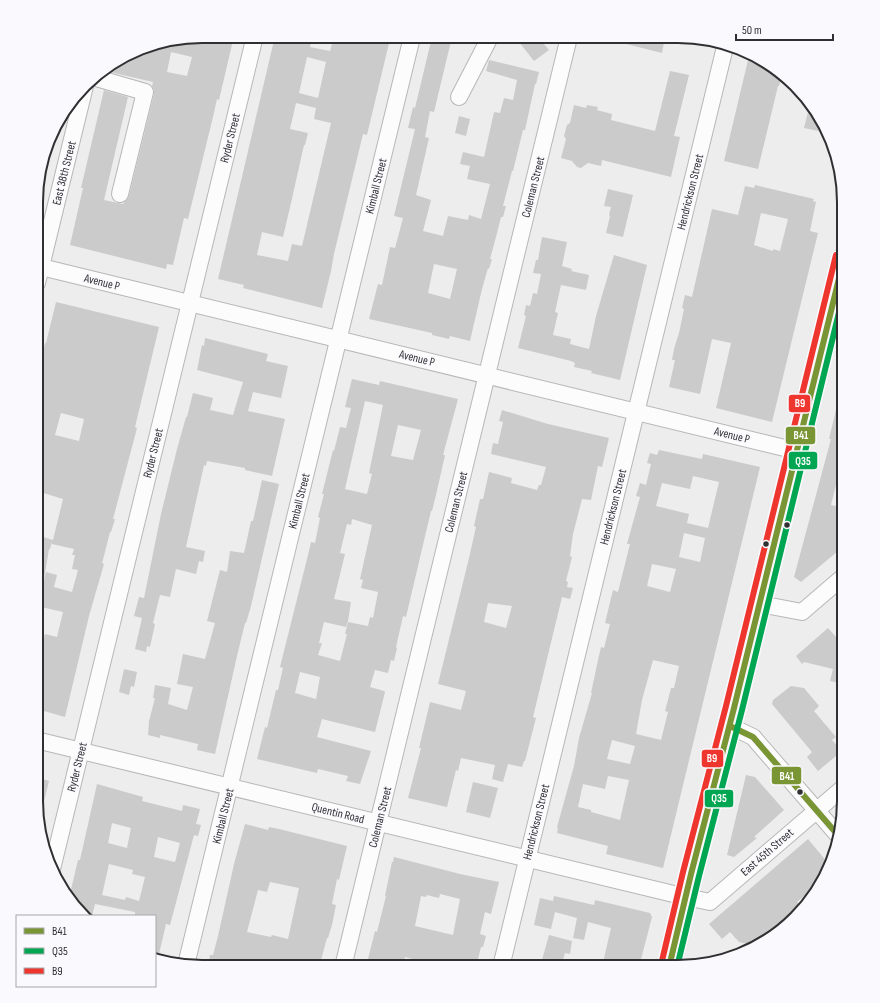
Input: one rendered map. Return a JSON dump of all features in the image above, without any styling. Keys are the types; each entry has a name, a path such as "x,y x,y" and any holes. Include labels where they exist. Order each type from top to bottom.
{"main road":[{"path":"671,960 730,726 797,451 837,311"}],"street":[{"name":"Ryder Street","path":"54,860 253,43"},
{"name":"Kimball Street","path":"187,960 411,43"},
{"path":"459,97 487,43"},
{"name":"Coleman Street","path":"345,960 568,43"},
{"name":"Hendrickson Street","path":"503,960 724,50"},
{"path":"101,79 145,92 120,194"},
{"name":"East 38th Street","path":"43,250 82,97"},
{"name":"Avenue P","path":"43,267 797,451"},
{"path":"760,604 802,612 837,582"},
{"path":"730,726 753,737 834,831"},
{"name":"Quentin Road","path":"43,742 527,860 686,897"},
{"name":"East 45th Street","path":"686,897 710,902 837,792"}],"building":[{"path":"191,43 232,43 219,100 217,99 188,219 184,218 173,265 167,264 166,269 70,245 83,188 81,188 104,90 128,97 104,200 123,204 129,196 154,94 152,86 153,82 111,72 132,59 161,48","holes":["171,52 192,57 187,76 167,72"]},
{"path":"273,43 311,43 310,47 330,51 332,43 389,43 367,135 363,134 322,308 243,288 244,285 218,279","holes":["307,57 326,62 318,98 299,93","296,103 316,108 314,119 331,123 302,246 292,244 288,261 257,255 262,232 283,237 308,133 290,129"]},
{"path":"431,43 451,43 434,112 430,111 425,137 429,138 416,195 431,200 423,231 443,236 448,216 468,220 469,215 481,219 490,184 467,179 470,166 460,164 463,152 484,157 494,112 500,113 504,98 513,100 517,80 486,71 489,60 539,72 525,130 523,130 503,206 506,206 503,217 501,217 490,259 492,259 482,289 470,341 450,336 449,339 432,335 432,333 369,319 378,284 382,285 390,247 395,248 403,218 394,216 415,129 408,128 413,107 415,108","holes":["434,264 457,269 450,299 428,293"]},
{"path":"520,43 543,43 549,50 534,61"},
{"path":"622,43 664,43 662,53"},
{"path":"748,59 758,64 781,80 758,169 724,161"},
{"path":"670,71 689,75 674,136 680,137 671,177 602,160 601,166 588,163 581,168 577,167 572,161 561,158 566,139 564,136 567,125 570,123 574,105 586,108 587,105 598,107 597,110 612,114 611,120 655,131"},
{"path":"808,111 821,131 804,128"},
{"path":"459,116 470,119 466,136 455,133"},
{"path":"755,185 814,199 813,201 816,202 810,231 818,233 772,422 716,408 731,343 712,339 700,394 669,387 675,360 672,360 684,309 682,308 685,295 692,297 712,209 738,215 745,186 754,188","holes":["761,213 788,219 780,251 773,249 773,251 754,245"]},
{"path":"608,189 633,195 623,237 606,233 611,207 604,206"},
{"path":"542,237 567,242 562,266 572,269 571,271 589,275 586,290 561,285 555,312 558,313 553,335 571,339 570,344 589,349 596,316 614,255 647,265 620,380 574,367 575,363 571,361 518,348 526,316 524,315 526,305 530,306 533,293 537,294 541,274 533,273 536,260 538,260"},
{"path":"56,302 159,327 135,427 137,428 113,519 115,519 102,563 104,564 89,616 65,717 43,711 43,641 45,634 57,637 63,612 43,607 43,585 43,537 53,540 63,499 43,493 43,352","holes":["61,413 84,419 79,441 55,435","52,542 52,544 74,549 72,555 75,555 72,569 78,570 72,592 54,587 57,575 46,572 43,585 49,549"]},
{"path":"205,338 268,354 266,361 288,366 281,398 253,392 248,411 285,419 272,476 245,470 245,468 207,461 206,466 204,465 186,547 205,551 203,562 199,561 196,574 176,569 170,597 160,595 153,623 155,624 150,647 147,646 146,652 135,649 142,618 134,616 139,597 144,598 161,514 193,393 213,398 210,410 233,415 243,382 197,370 202,345 204,346"},
{"path":"352,379 379,385 380,381 458,399 443,455 445,455 436,495 406,617 403,616 394,661 391,660 388,673 375,670 370,687 385,692 375,732 322,719 317,737 371,751 360,784 346,781 348,776 318,769 317,773 257,759 265,727 267,728 276,690 278,690 283,668 280,667 311,542 315,543 320,518 318,517 324,494 322,494 333,450 334,451 340,427 346,428 351,408 345,407","holes":["365,401 383,405 369,473 372,474 367,494 345,489","398,425 421,430 413,460 391,456","352,519 372,525 360,579 363,580 361,588 378,592 373,618 370,617 368,626 348,622 345,634 347,634 340,661 318,655 322,643 319,643 324,622 346,627 348,621 351,602 334,599 345,554 340,553 347,524 351,525","300,672 320,677 316,699 295,693"]},
{"path":"837,406 837,485 831,505 837,506 837,552 801,582 794,577 831,439 829,439"},
{"path":"502,410 548,424 609,438 602,467 598,466 591,500 582,499 573,534 570,556 572,557 566,581 568,582 567,587 573,588 570,599 562,597 533,717 536,718 525,761 522,767 508,764 503,782 492,779 495,765 461,758 458,771 456,770 447,807 408,798 421,748 419,748 430,702 461,710 466,691 438,684 469,558 480,499 483,499 489,472 512,478 511,483 537,490 539,485 541,485 546,467 491,454 493,443 498,444 503,422 499,421","holes":["488,603 512,606 506,628 484,622"]},
{"path":"659,450 702,459 703,454 760,467 663,868 606,854 608,846 557,833 557,827 574,766 579,738 592,693 601,647 604,648 610,624 605,623 613,590 618,592 630,544 627,544 640,497 636,496 640,483 646,485 651,464 647,463 650,453 657,455","holes":["693,476 719,482 708,528 687,523 689,514 656,506 662,483 690,489","684,533 705,538 700,562 679,557","652,564 676,569 670,592 647,586","653,660 679,666 674,688 671,688 665,711 668,712 661,740 636,734 642,700","612,740 635,746 630,764 607,759","608,776 629,780 620,820 578,807 583,784 605,789"]},
{"path":"262,480 279,484 215,754 197,750 198,744 160,735 160,738 148,735 149,721 155,698 153,698 155,685 171,688 168,704 187,710 193,687 177,684 183,654 205,659 215,623 207,621 220,570 227,572 230,551 244,553"},
{"path":"828,628 837,638 837,682 830,681 833,669 804,662 802,664 796,656"},
{"path":"124,669 137,672 134,687 131,686 129,695 119,692"},
{"path":"791,686 804,688 819,706 814,711 836,737 832,740 837,746 837,755 818,771 807,757 812,752 772,704 773,700"},
{"path":"746,775 755,777 784,810 754,837 757,838 734,857 727,855"},
{"path":"43,779 49,781 43,806"},
{"path":"473,782 498,788 490,818 466,812"},
{"path":"97,784 143,797 142,801 182,811 183,805 200,809 196,824 201,825 198,836 194,835 170,925 166,924 159,954 156,954 156,915 135,915 135,912 95,904 92,915 82,906 71,890 78,860 80,860","holes":["112,823 131,828 127,848 108,843","158,837 180,843 175,862 154,857","109,864 133,870 132,874 145,877 139,901 126,897 125,900 102,895"]},
{"path":"245,824 268,830 269,827 279,829 347,846 339,880 337,879 332,904 336,905 332,925 321,960 209,960 210,955 213,955 234,864","holes":["270,882 299,888 288,939 272,935 271,937 247,932 258,890 267,892"]},
{"path":"808,839 826,860 816,881 807,894 797,902 799,904 798,906 783,921 758,939 748,944 739,942 730,932 722,939 709,924"},
{"path":"394,857 460,874 499,882 491,914 485,912 480,934 486,936 478,960 416,960 405,957 404,960 368,960 375,931 377,932 386,896","holes":["440,894 460,899 453,935 415,926 421,896 426,897 427,895 439,898"]},
{"path":"554,896 594,905 595,900 650,913 652,917 641,960 604,960 611,928 588,922 584,940 573,938 577,918 555,912 551,929 534,925 540,898 553,901"},
{"path":"549,935 572,941 570,954 565,953 563,960 542,960"}],"transit line":[{"name":"B9","path":"662,960 836,255"},
{"name":"B41","path":"671,960 837,287"},
{"name":"Q35","path":"679,960 742,710 837,321"},
{"name":"B41","path":"730,726 753,737 834,831"}]}
